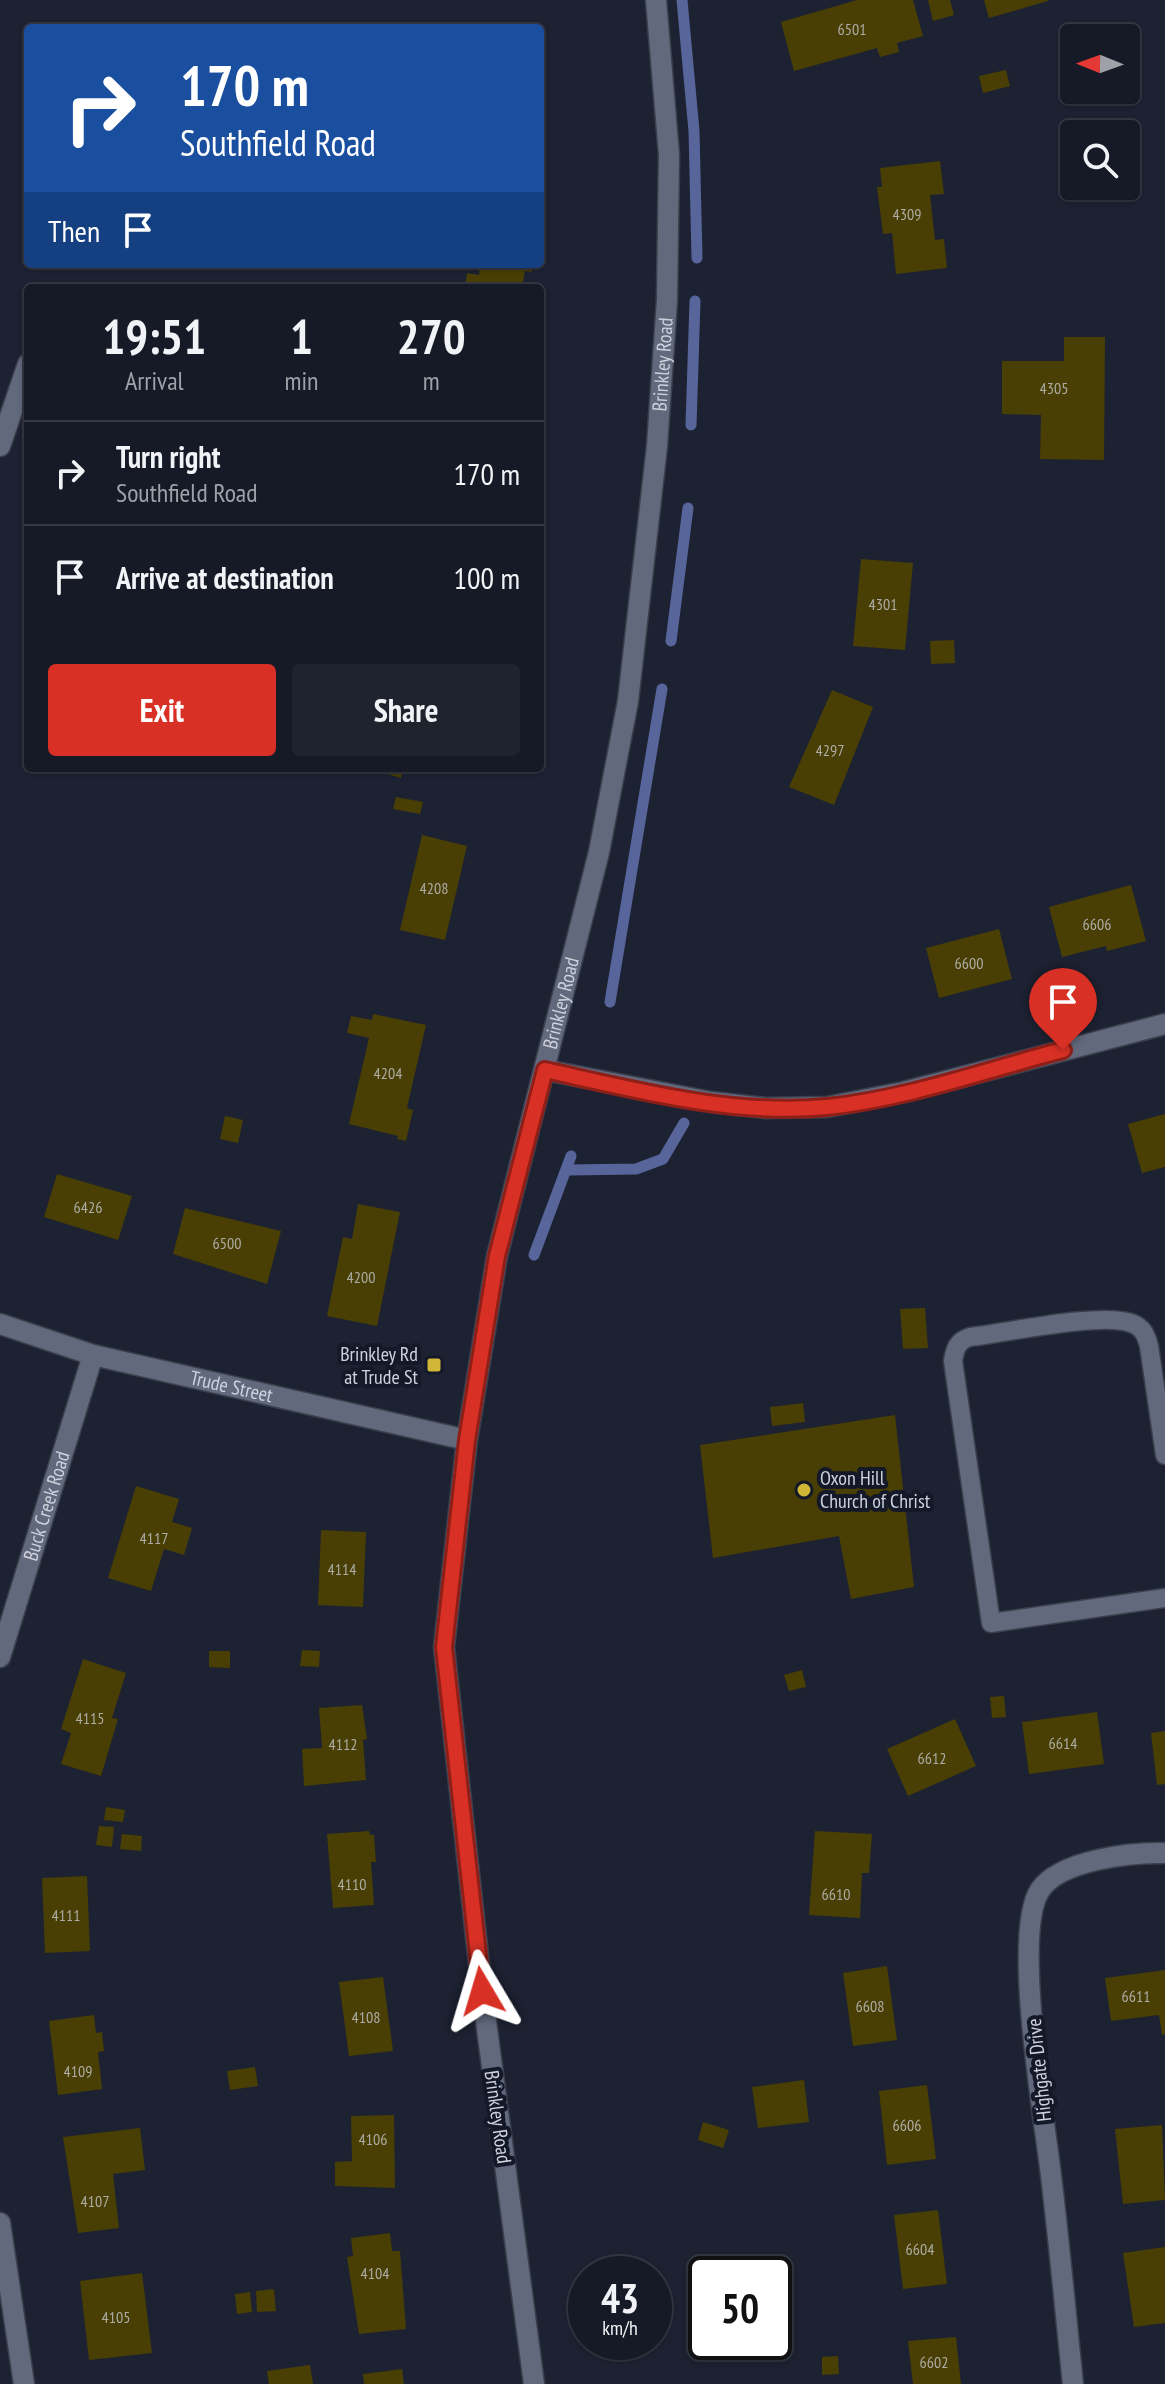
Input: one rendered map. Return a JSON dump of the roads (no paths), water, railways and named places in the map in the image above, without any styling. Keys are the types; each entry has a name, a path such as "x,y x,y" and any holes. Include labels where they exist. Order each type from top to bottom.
{"main road":[{"name":"Brinkley Road","path":"534,2384 474,1931 444,1647 467,1440 497,1256 599,852 628,701 653,488 667,300 669,184 656,0"},
{"path":"0,446 24,376"},
{"path":"545,1070 711,1102 766,1108 827,1107 904,1092 1165,1024"},
{"name":"Trude Street","path":"0,1324 93,1355 467,1440"},
{"name":"Buck Creek Road","path":"0,1657 93,1355"},
{"name":"Highgate Drive","path":"1073,2384 1036,2049 1029,1952 1031,1914 1040,1891 1062,1872 1106,1859 1165,1853"},
{"path":"0,2223 24,2384"}],"lane":[{"path":"1165,1455 1149,1346 1144,1331 1133,1323 1082,1323 970,1337 961,1340 955,1350 953,1361 991,1623 1165,1598"}],"waterway":[{"path":"682,0 694,131 697,258"},
{"path":"691,425 695,301"},
{"path":"671,641 688,508"},
{"path":"610,1002 662,689"},
{"path":"568,1170 636,1169 663,1159 684,1123"},
{"path":"534,1255 571,1156"}],"place":[{"name":"Brinkley Rd at Trude St","path":"434,1365"},
{"name":"Oxon Hill Church of Christ","path":"804,1490"}]}
